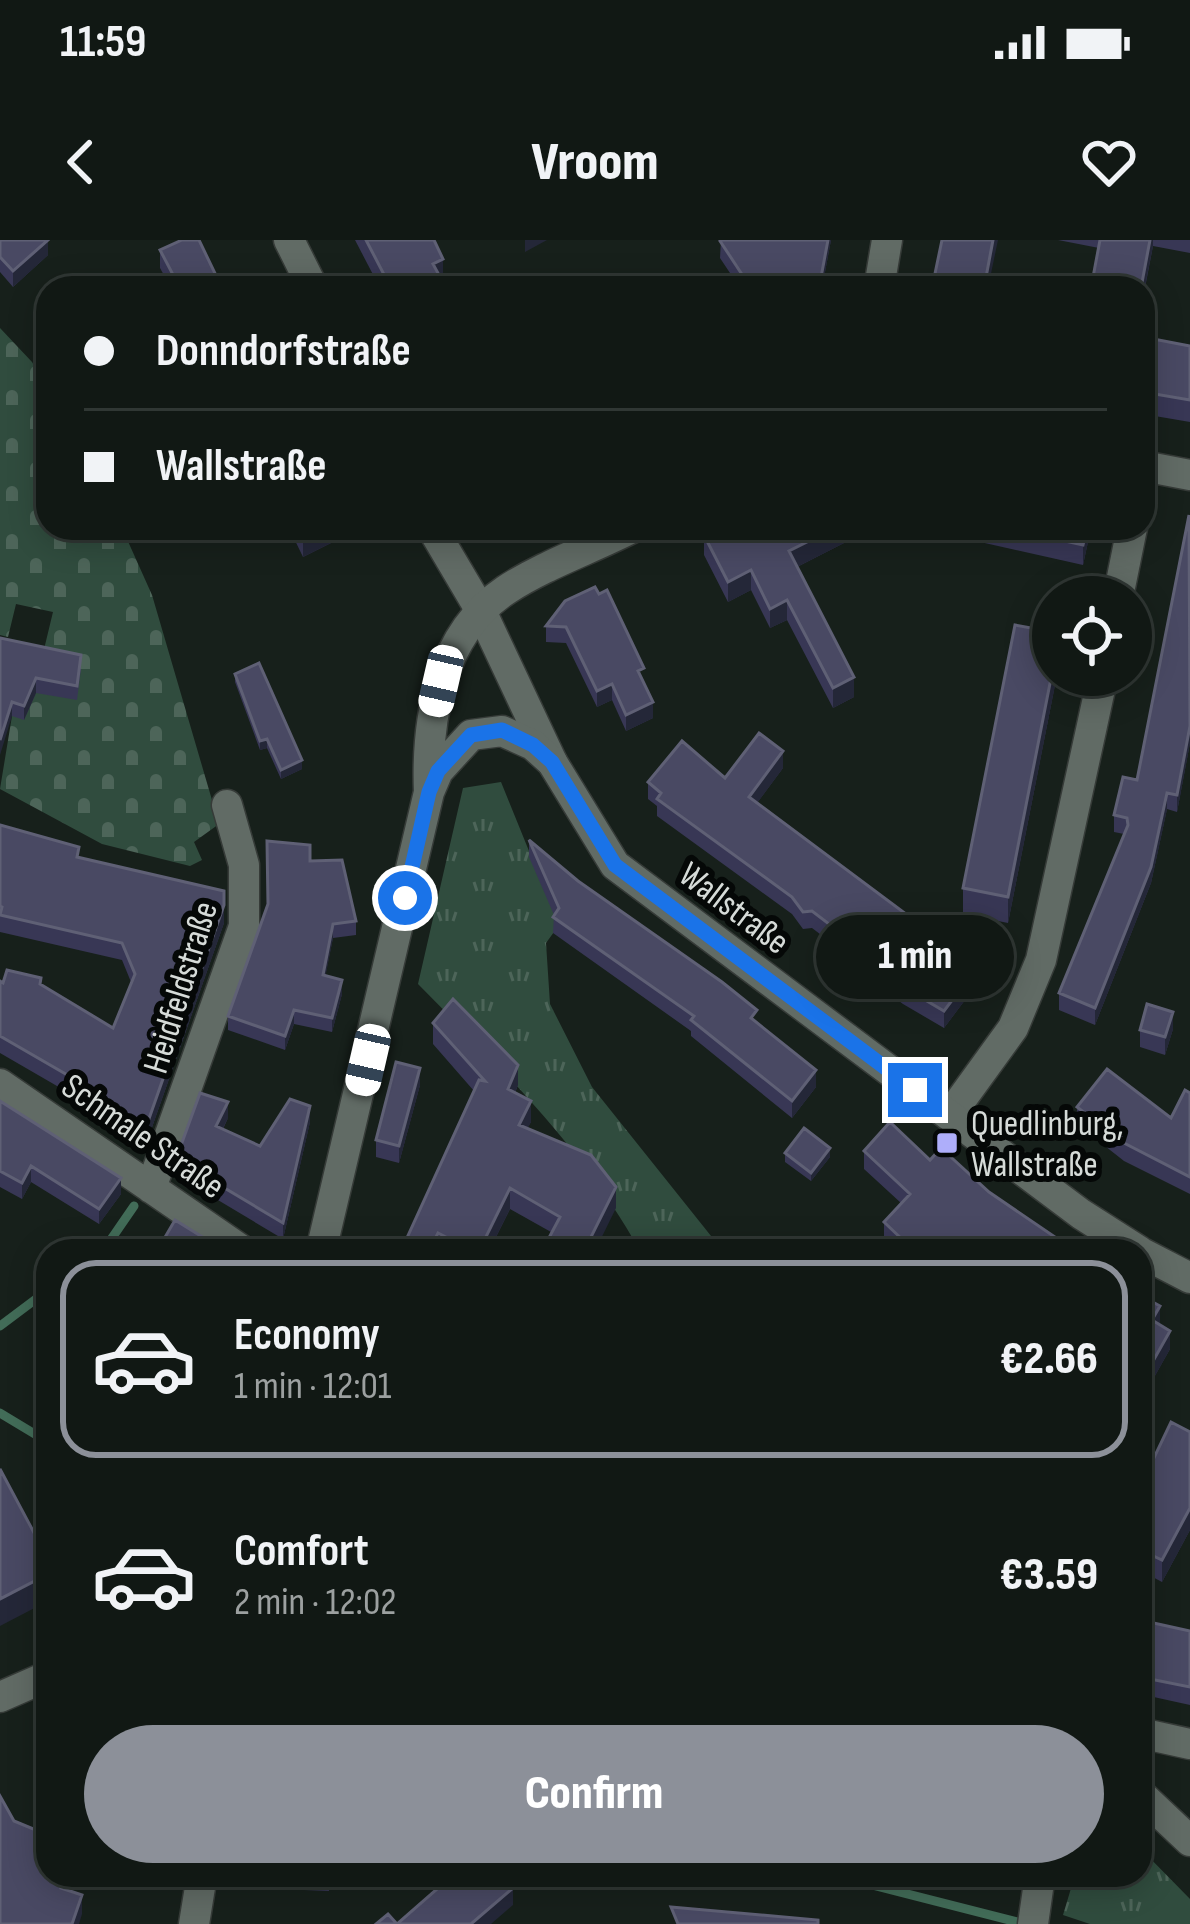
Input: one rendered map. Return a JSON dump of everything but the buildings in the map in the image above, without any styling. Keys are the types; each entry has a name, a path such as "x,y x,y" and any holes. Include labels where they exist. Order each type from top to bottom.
{"main road":[{"path":"289,240 307,276"},
{"path":"881,276 887,240"},
{"path":"1155,470 1190,475"},
{"name":"Wallstraße","path":"439,540 481,611 552,762 615,865 1122,1239"},
{"path":"324,1239 429,792 430,746 441,681 481,611 506,590 608,540"},
{"path":"1122,576 1130,540"},
{"path":"950,1115 1013,1028 1035,976 1056,908 1099,696"},
{"name":"Wallstraße","path":"429,792 452,753 480,732 510,733 552,762"},
{"name":"Heidfeldstraße","path":"152,1188 244,926 244,865 227,806"},
{"name":"Schmale Straße","path":"0,1084 226,1239"},
{"name":"Wallstraße","path":"1152,1258 1190,1278"},
{"path":"0,1696 36,1681"},
{"path":"1152,1736 1190,1744"},
{"path":"1152,1805 1190,1841"},
{"path":"194,1924 200,1887"}],"green space":[{"path":"0,328 36,369 36,540 127,540 152,595 219,824 194,842 202,860 190,866 102,844 0,789 12,716 40,666 53,612 16,604 8,637 0,635"},
{"path":"501,782 559,925 546,943 550,1004 592,1087 713,1239 633,1239 567,1143 418,984 463,788"},
{"path":"1152,1860 1190,1899 1190,1924 1090,1924 1063,1915 1071,1887 1152,1887"}],"waterway":[{"path":"111,1239 134,1206"},
{"path":"0,1326 36,1299"},
{"path":"0,1413 36,1435"},
{"path":"880,1887 1025,1924"}],"place":[{"name":"Quedlinburg, Wallstraße","path":"947,1143"}],"route":[{"path":"405,898 438,771 471,735 485,730 510,733 552,762 615,865 915,1090"}]}
